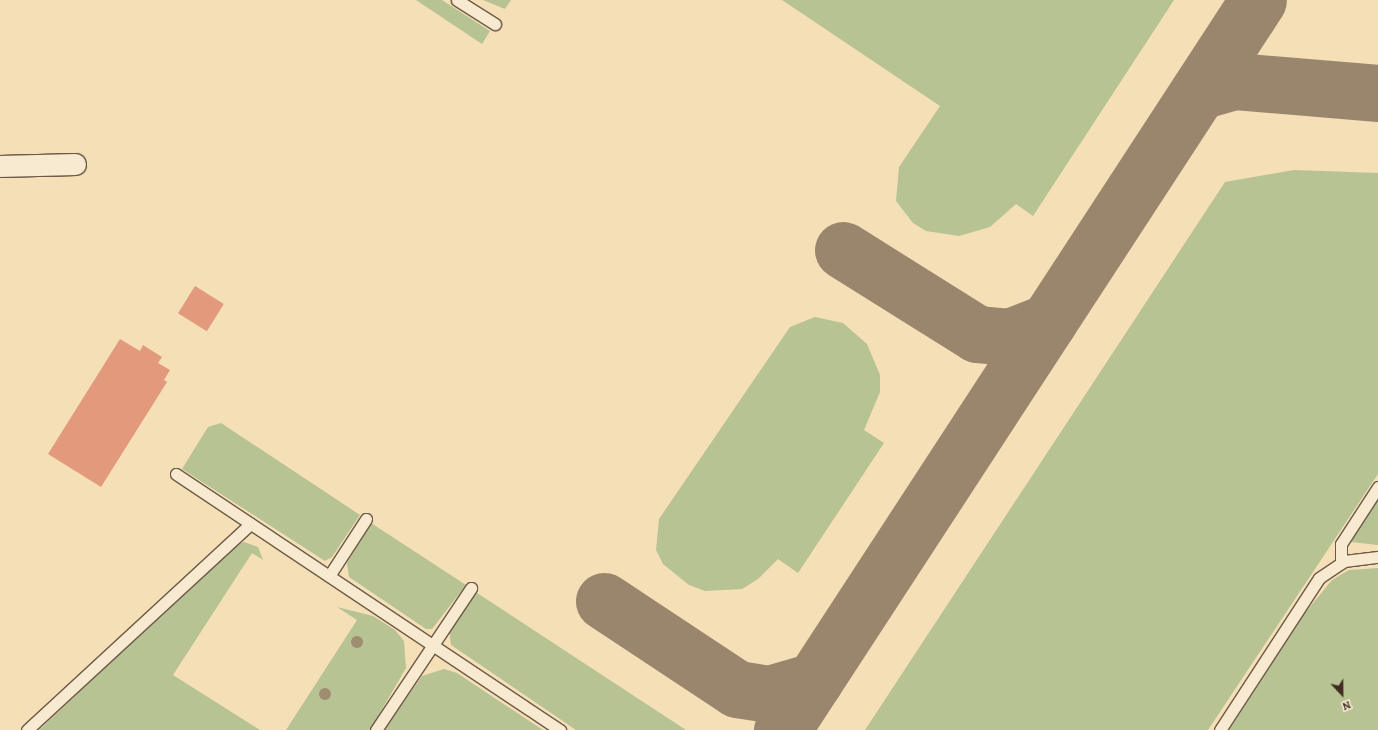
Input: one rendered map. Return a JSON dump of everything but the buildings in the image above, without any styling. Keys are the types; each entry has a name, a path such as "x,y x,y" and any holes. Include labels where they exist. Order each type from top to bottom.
{"street":[{"path":"0,166 74,164"}],"lane":[{"path":"457,0 495,24"},
{"path":"176,474 560,730"},
{"path":"1341,563 1341,544 1378,487"},
{"path":"329,576 366,519"},
{"path":"27,730 250,524"},
{"path":"1220,730 1319,578 1341,563 1378,557"},
{"path":"376,730 434,646 471,588"}],"green space":[{"path":"416,0 442,0 490,31 482,44"},
{"path":"483,0 511,0 505,9"},
{"path":"782,0 1174,0 1033,216 1016,204 990,227 959,236 926,231 913,223 896,201 899,167 940,106"},
{"path":"1294,170 1378,173 1378,474 1208,730 865,730 1225,182"},
{"path":"815,317 843,323 867,344 880,375 880,392 864,430 884,443 798,573 778,559 758,579 742,589 705,591 689,585 663,564 656,550 659,519 790,327"},
{"path":"221,423 360,515 332,557 325,561 182,469 208,427"},
{"path":"1378,498 1378,545 1351,542 1351,539"},
{"path":"371,523 466,585 432,629 426,629 349,577 347,563"},
{"path":"244,542 258,547 263,560 252,553 173,675 260,730 39,730 233,547"},
{"path":"1378,568 1378,730 1229,730 1304,614 1332,580 1349,570"},
{"path":"474,591 686,730 576,730 451,645 449,630"},
{"path":"337,607 373,616 395,630 404,641 406,668 370,730 286,730 357,620"},
{"path":"444,669 457,673 543,730 384,730 422,676"}],"taxiway":[{"path":"782,730 1258,0"},
{"path":"1199,91 1235,81 1378,93"},
{"path":"843,250 977,334 1009,337 1048,322"},
{"path":"604,601 737,689 769,694 814,681"}]}
